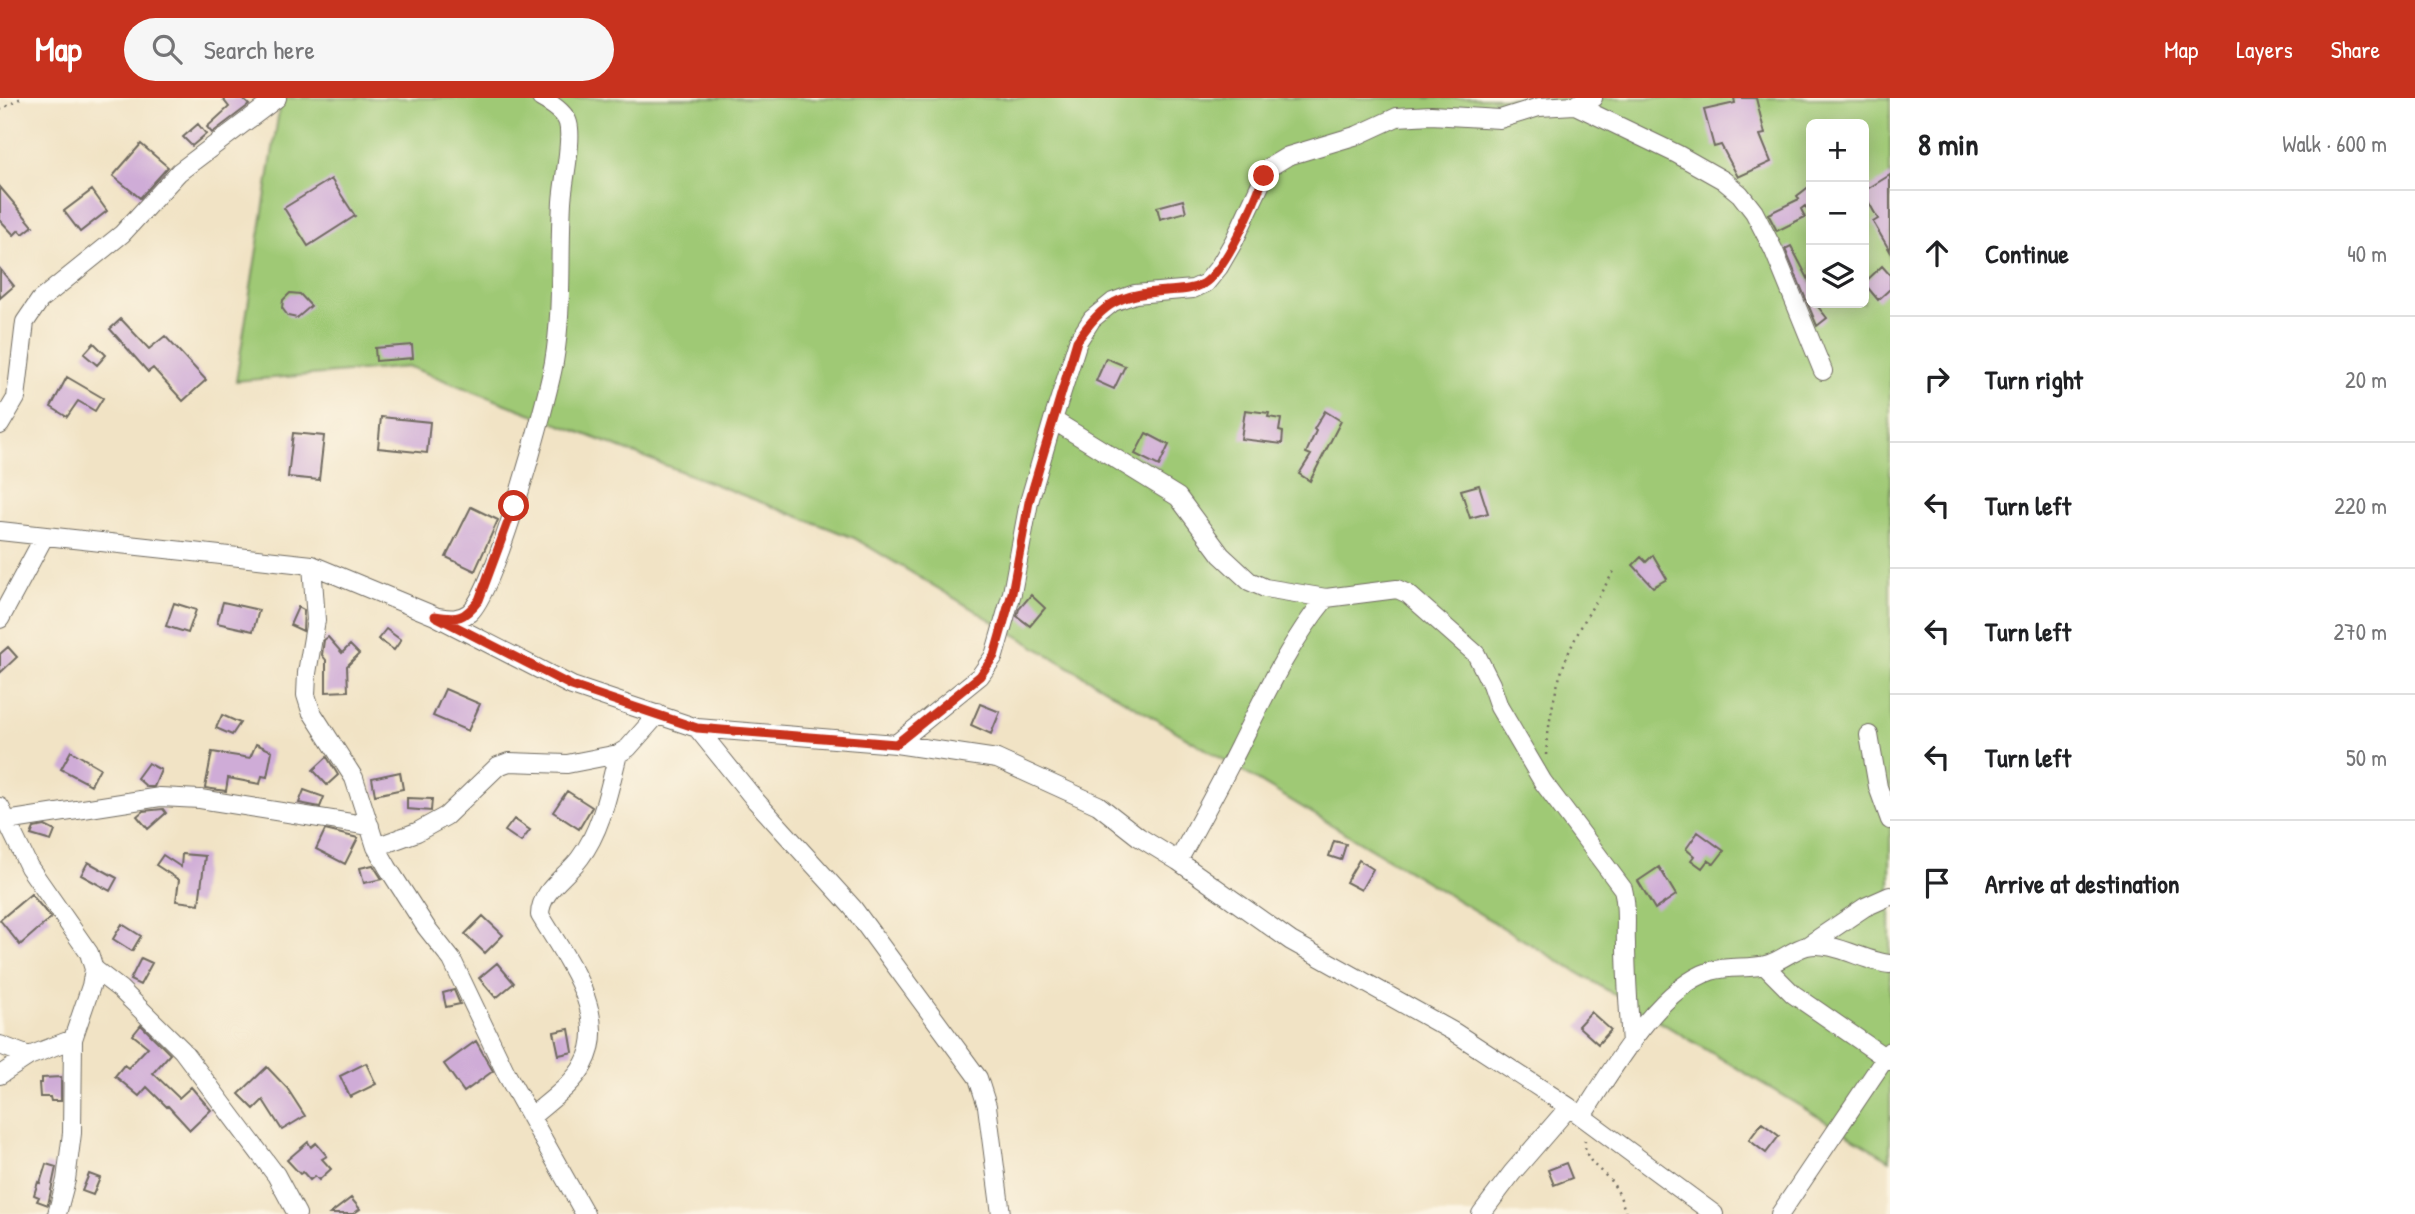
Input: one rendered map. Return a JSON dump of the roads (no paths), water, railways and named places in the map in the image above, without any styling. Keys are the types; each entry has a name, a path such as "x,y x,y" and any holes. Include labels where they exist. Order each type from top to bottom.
{"street":[{"path":"0,425 16,398 24,322 40,300 121,234 178,172 277,98"},
{"path":"435,616 455,619 469,612 479,600 490,575 539,429 554,361 559,310 562,200 569,132 567,120 561,112 541,98"},
{"path":"896,744 980,676 994,656 1012,593 1029,502 1077,341 1092,319 1113,302 1135,294 1193,289 1206,282 1219,267 1234,241 1268,168 1288,156 1358,135 1396,117 1500,119 1539,107 1575,105 1593,98"},
{"path":"1575,105 1677,154 1723,180 1740,194 1754,212 1773,251 1823,371"},
{"path":"1053,420 1178,497 1221,555 1249,582 1265,588 1326,598 1397,589 1417,601 1476,654 1499,707 1543,782 1623,889 1628,905 1625,931 1626,980 1631,1044"},
{"path":"0,531 312,565 435,616 572,686 697,728 896,744 997,759 1098,806 1291,941 1454,1032 1581,1115 1714,1214"},
{"path":"0,619 44,537"},
{"path":"312,565 316,620 306,695 311,711 354,778 376,847 407,899 452,960 492,1045 584,1214"},
{"path":"1178,861 1220,785 1279,667 1305,624 1326,598"},
{"path":"376,847 417,832 446,816 498,766 509,762 568,764 618,754 628,748 658,713"},
{"path":"697,728 757,801 853,908 978,1078 987,1105 1001,1214"},
{"path":"1869,735 1878,787 1890,820"},
{"path":"531,1116 565,1087 583,1066 590,1050 590,1010 578,982 540,915 540,905 581,857 592,838 618,754"},
{"path":"57,1214 66,1180 72,1133 73,1040 94,969 89,953 29,867 2,816 160,797 200,799 370,826"},
{"path":"1481,1214 1512,1172 1581,1115 1672,992 1710,971 1765,966 1807,946 1889,893"},
{"path":"1807,946 1824,947 1890,964"},
{"path":"1765,966 1793,994 1888,1056 1780,1214"},
{"path":"94,969 120,989 182,1051 276,1175 297,1214"},
{"path":"0,1075 29,1056 73,1040"},
{"path":"0,1045 29,1056"}]}
